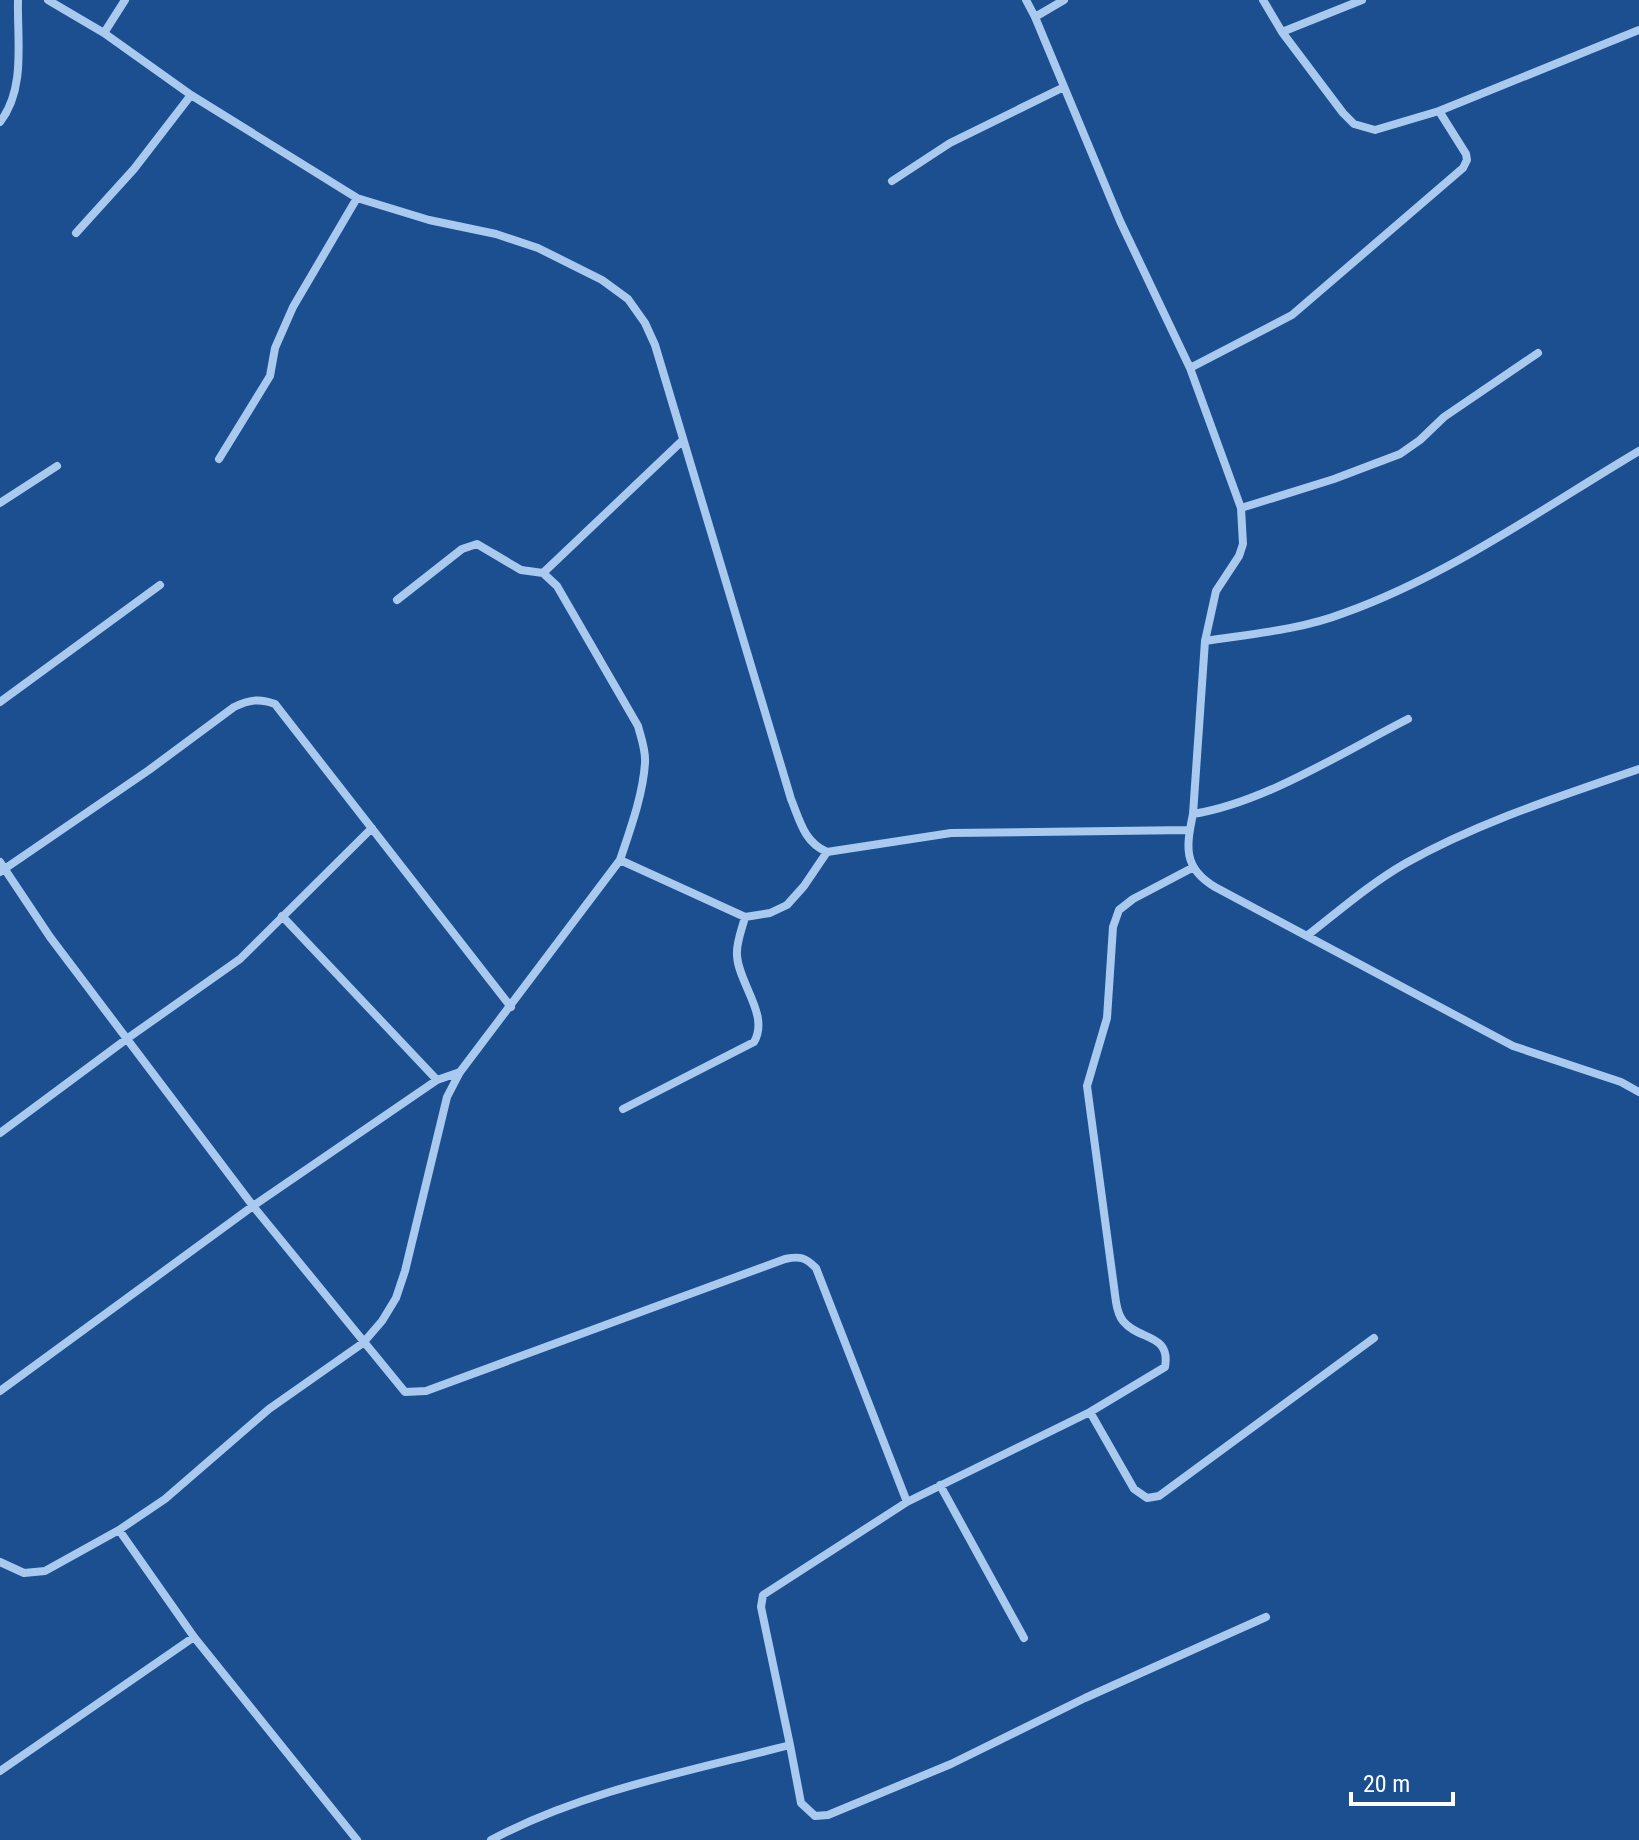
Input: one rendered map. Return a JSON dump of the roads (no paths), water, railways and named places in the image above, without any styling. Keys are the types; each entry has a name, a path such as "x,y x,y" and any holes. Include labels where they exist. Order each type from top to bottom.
{"street":[{"path":"0,122 10,110 17,83 18,0"},
{"path":"48,0 104,33 191,95 357,198 538,248 602,280 628,299 645,323 655,345 791,799 805,835 815,847 827,852 951,833 1190,830"},
{"path":"104,33 125,0"},
{"path":"1026,0 1120,221 1190,368 1241,508 1243,544 1239,556 1216,591 1205,641 1190,830 1192,868 1200,878 1215,887 1513,1046 1621,1082 1639,1092"},
{"path":"1035,17 1064,0"},
{"path":"1263,0 1332,101 1354,124 1375,130 1439,111 1639,30"},
{"path":"1282,32 1362,0"},
{"path":"892,181 950,143 1064,87"},
{"path":"76,233 134,169 191,95"},
{"path":"1190,368 1292,315 1463,168 1466,154 1439,111"},
{"path":"219,459 270,376 275,348 293,307 357,198"},
{"path":"1241,508 1334,479 1400,454 1444,417 1538,353"},
{"path":"543,573 683,440"},
{"path":"1205,641 1307,625 1371,602 1439,572 1639,451"},
{"path":"0,503 57,466"},
{"path":"0,1562 24,1573 45,1571 119,1530 165,1499 269,1409 363,1343 396,1298 447,1097 460,1072 620,860 632,826 645,763 643,744 638,726 557,586 543,573 521,570 477,544 462,549 397,600"},
{"path":"0,702 160,585"},
{"path":"511,1007 275,704 264,700 248,700 234,707 149,770 2,867 50,937 253,1206 405,1392 426,1391 799,1256 816,1268 907,1502"},
{"path":"1193,814 1252,799 1408,719"},
{"path":"1308,935 1364,890 1407,862 1452,840 1549,801 1639,769"},
{"path":"0,1133 240,959 372,828"},
{"path":"620,860 745,917 770,913 787,905 827,852"},
{"path":"1192,868 1133,899 1119,910 1113,927 1107,1018 1090,1070 1087,1099 1119,1315 1124,1323 1162,1345 1167,1356 1165,1367 1090,1412 907,1502 763,1595 761,1607 801,1803 815,1816 828,1815 951,1764 1085,1698 1266,1617"},
{"path":"282,916 437,1080"},
{"path":"623,1109 754,1042 760,1026 739,971 736,953 745,917"},
{"path":"0,1391 253,1206 437,1080 460,1072"},
{"path":"1090,1412 1134,1489 1147,1498 1159,1496 1374,1338"},
{"path":"940,1485 1024,1638"},
{"path":"119,1530 194,1637 357,1840"},
{"path":"0,1771 194,1637"},
{"path":"491,1840 537,1818 621,1788 790,1745"}]}
